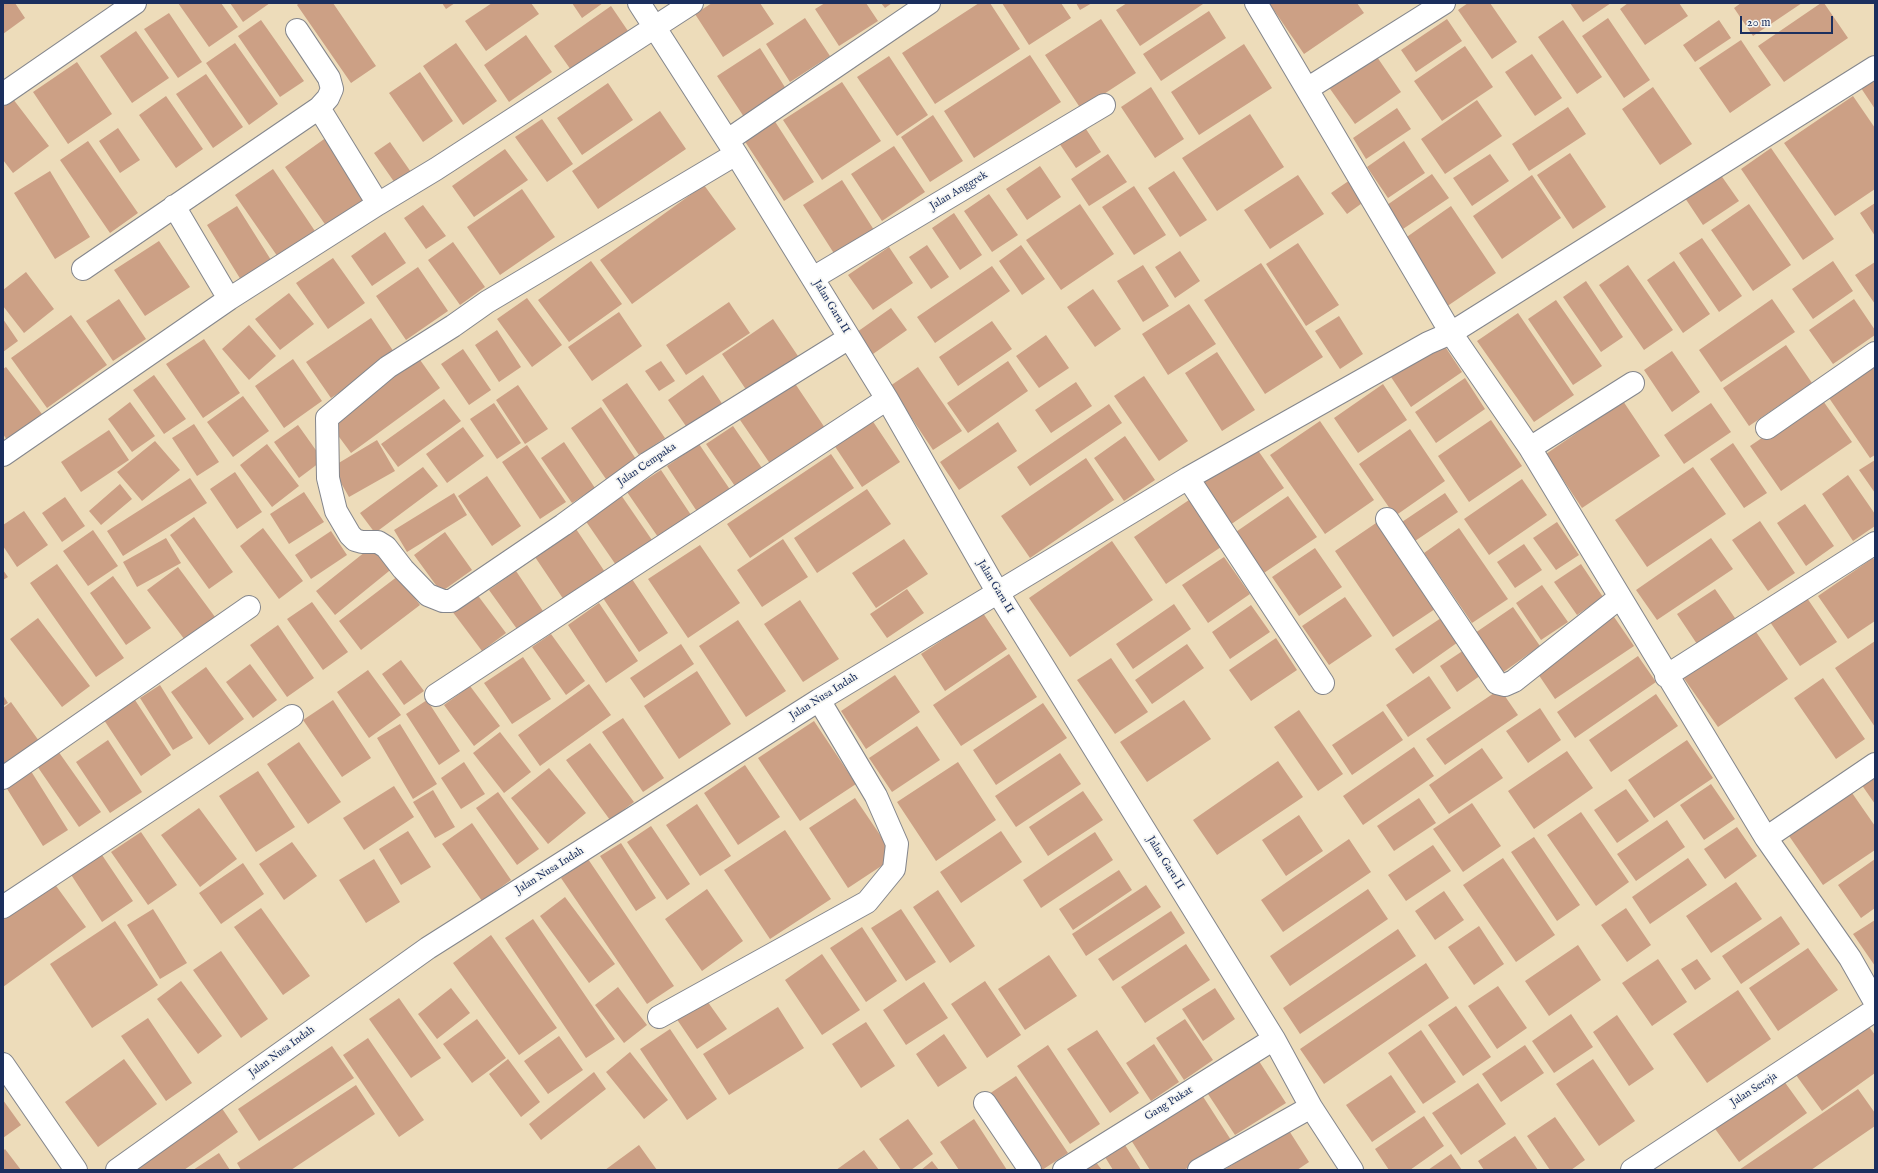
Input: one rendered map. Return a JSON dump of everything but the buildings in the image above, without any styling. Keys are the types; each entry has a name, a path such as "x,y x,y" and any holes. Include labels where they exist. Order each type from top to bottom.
{"street":[{"path":"3,94 135,3"},
{"name":"Jalan Garu II","path":"639,3 732,147 887,399 998,593 1274,1039 1311,1107 1352,1170"},
{"path":"3,456 229,298 436,169 692,3"},
{"path":"732,147 929,3"},
{"path":"1256,3 1451,333 1530,448 1666,676 1766,838 1850,958 1875,1002"},
{"path":"1307,89 1444,3"},
{"path":"83,269 319,108 328,98 332,89 329,78 297,30"},
{"name":"Jalan Nusa Indah","path":"117,1170 428,948 819,700 1188,478 1428,343 1451,333 1875,67"},
{"name":"Jalan Anggrek","path":"813,278 1104,105"},
{"path":"319,108 378,204"},
{"name":"Jalan Cempaka","path":"732,147 487,302 453,326 388,367 327,418 328,478 336,511 350,535 355,540 362,542 378,542 386,547 403,569 428,595 444,601 451,601 563,525 648,463 849,338"},
{"path":"174,206 229,298"},
{"path":"1767,428 1875,353"},
{"path":"1530,448 1633,383"},
{"path":"436,695 887,399"},
{"path":"1188,478 1323,684"},
{"path":"1387,519 1497,683 1505,685 1514,681 1619,598"},
{"path":"1666,676 1875,543"},
{"path":"3,778 249,607"},
{"path":"659,1017 867,902 894,869 897,844 876,796 819,700"},
{"path":"3,907 292,716"},
{"path":"1766,838 1875,764"},
{"name":"Jalan Seroja","path":"1632,1170 1875,1010"},
{"name":"Gang Pukat","path":"1064,1170 1274,1039"},
{"path":"3,1064 76,1170"},
{"path":"985,1103 1030,1170"},
{"path":"1199,1170 1311,1107"}]}
